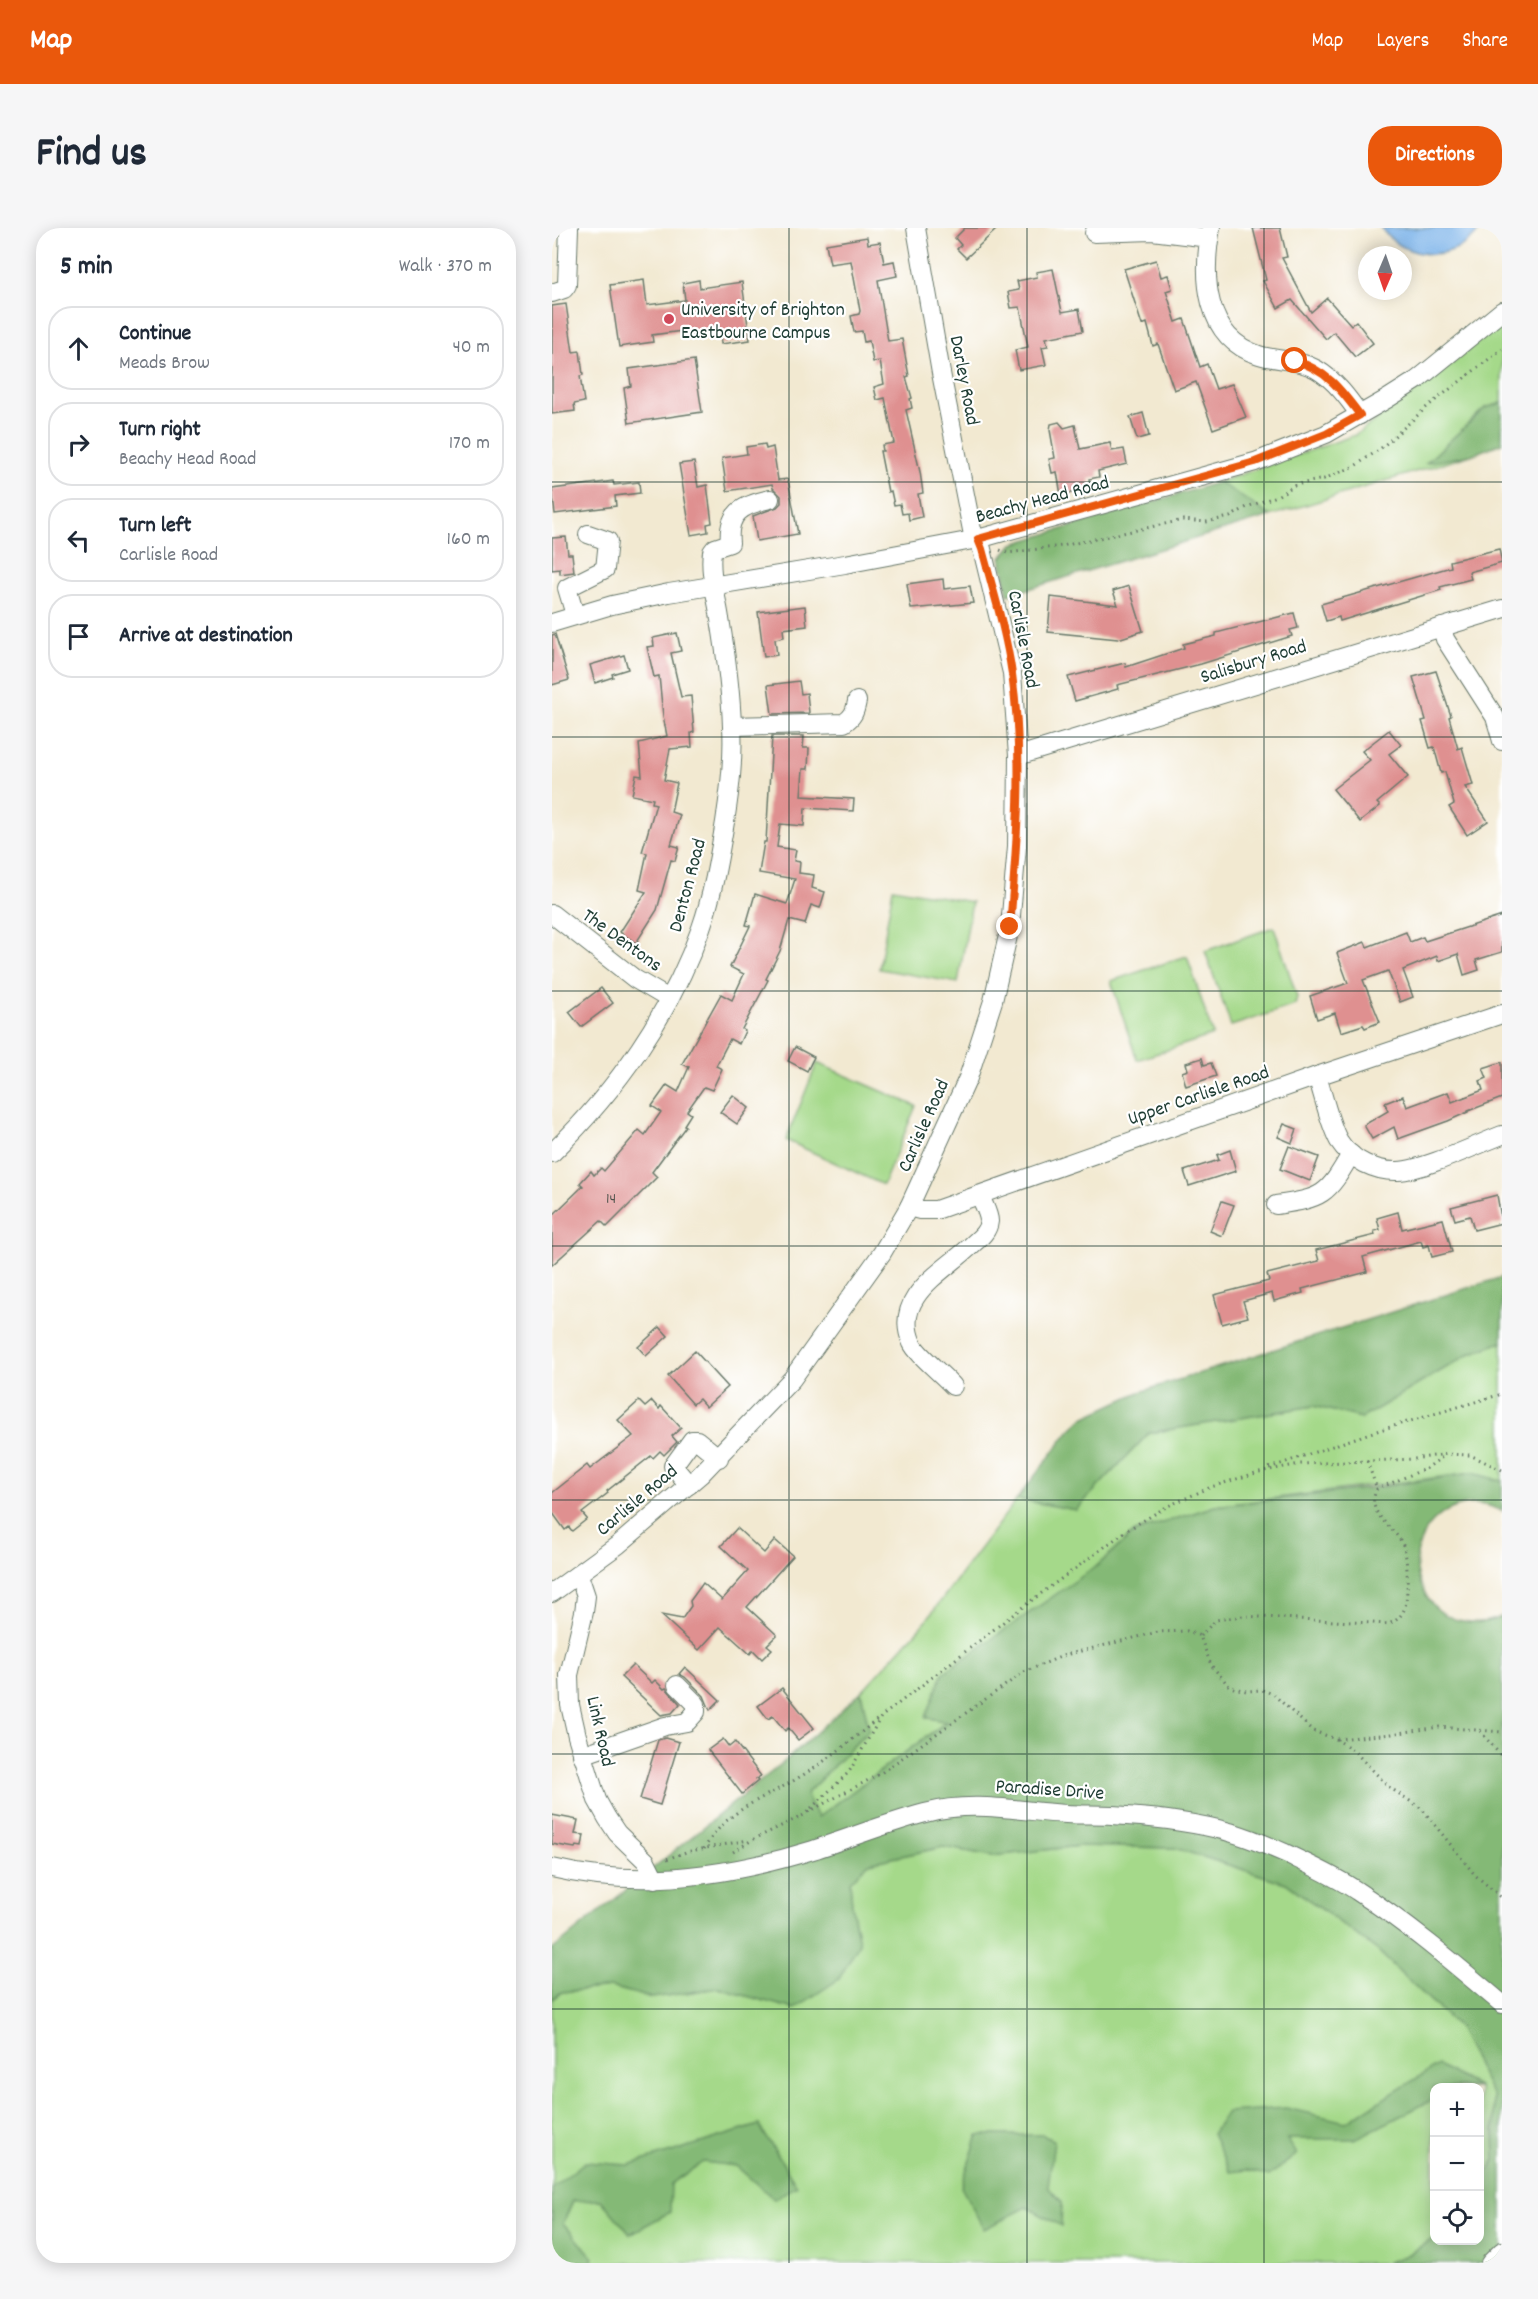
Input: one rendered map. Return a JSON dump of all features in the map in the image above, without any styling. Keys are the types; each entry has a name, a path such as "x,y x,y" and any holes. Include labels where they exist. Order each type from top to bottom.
{"street":[{"path":"552,292 564,289 567,285 570,228"},
{"name":"Darley Road","path":"916,228 941,373 972,530 978,539"},
{"path":"1094,233 1152,231 1210,233 1206,282 1209,300 1223,333 1244,350 1272,359 1306,364 1319,371 1344,393 1360,415"},
{"name":"Beachy Head Road","path":"552,623 612,605 978,539 1255,462 1326,434 1360,415 1417,380 1502,311"},
{"name":"Denton Road","path":"552,1153 581,1124 618,1080 648,1036 669,999 702,926 713,883 730,790 732,726 728,665 712,552 715,548 730,543 729,532 734,515 750,505 770,499"},
{"path":"575,615 567,588 605,569 608,541 588,534"},
{"name":"Carlisle Road","path":"552,1593 579,1575 689,1485 719,1458 792,1379 882,1253 909,1207 968,1078 993,1001 1010,927 1017,846 1018,756 1012,673 1002,625 978,539"},
{"name":"Salisbury Road","path":"1018,756 1502,609"},
{"path":"1442,627 1446,639 1495,717 1502,741"},
{"path":"732,726 844,723 855,712 857,702"},
{"name":"The Dentons","path":"552,914 634,979 669,999"},
{"name":"Upper Carlisle Road","path":"909,1207 936,1210 1317,1076 1502,1014"},
{"path":"1317,1076 1339,1140 1351,1154 1380,1170 1399,1171 1419,1167 1502,1136"},
{"path":"1276,1205 1306,1200 1323,1194 1337,1178 1351,1154"},
{"path":"953,1386 912,1345 906,1323 909,1307 921,1288 961,1256 985,1232 989,1219 980,1195"},
{"path":"689,1485 674,1466 692,1440 697,1440 719,1458"},
{"name":"Link Road","path":"579,1575 586,1596 569,1675 570,1705 582,1755 597,1800 607,1818 617,1833 646,1861 651,1873"},
{"path":"582,1755 665,1726 687,1722 696,1712 696,1704 677,1685"},
{"name":"Paradise Drive","path":"552,1868 618,1878 651,1873 711,1874 811,1851 925,1813 960,1806 1180,1821 1222,1829 1265,1844 1314,1866 1349,1886 1449,1960 1502,2004"},
{"path":"1490,2263 1502,2251"}],"path":[{"path":"978,539 1008,554 1062,546 1183,520 1206,522 1230,517 1247,507 1277,496 1295,485 1324,479 1355,466 1380,449 1428,406 1502,348"},
{"path":"704,1849 715,1831 742,1808 797,1779 841,1749 1024,1606 1130,1529 1168,1506 1211,1487 1370,1433 1502,1394"},
{"path":"1258,1472 1300,1464 1414,1459 1447,1454 1470,1455 1501,1468"},
{"path":"1200,1636 1216,1620 1243,1616 1389,1624 1398,1619 1404,1610 1407,1572 1404,1547 1396,1533 1383,1522 1376,1511 1373,1496 1377,1489 1427,1468 1447,1454"},
{"path":"1367,1461 1377,1489"},
{"path":"711,1874 734,1851 752,1840 804,1815 878,1774 1023,1672 1065,1655 1158,1632 1187,1631 1200,1636 1211,1665 1230,1688 1246,1691 1262,1690 1273,1694 1313,1731 1336,1739 1353,1750 1389,1787 1422,1809 1476,1875 1502,1898"},
{"path":"804,1815 849,1772 881,1717"},
{"path":"1336,1739 1439,1727 1502,1732"},
{"path":"1479,1730 1502,1757"},
{"path":"651,1873 686,1852 752,1840"}],"green space":[{"path":"1502,322 1502,403 1485,408 1427,462 1471,455 1270,516 1219,482 1355,435 1440,373"},
{"path":"1502,403 1502,443 1471,455 1426,463 1485,408"},
{"path":"1219,482 1270,516 1008,595 1001,558 1013,544"},
{"path":"893,888 972,902 958,983 879,969"},
{"path":"1274,927 1297,997 1295,1005 1231,1026 1205,951"},
{"path":"1187,956 1213,1035 1137,1060 1111,981"},
{"path":"817,1063 916,1106 883,1185 786,1140"},
{"path":"1502,1277 1502,1342 1469,1354 1362,1418 1313,1406 1149,1433 1076,1510 1017,1499 1070,1430 1083,1418 1137,1393"},
{"path":"1502,1342 1502,1481 1472,1473 1215,1506 1135,1532 927,1718 947,1721 818,1818 806,1794 869,1730 861,1692 925,1622 1017,1499 1076,1510 1149,1433 1313,1406 1362,1418 1469,1354"},
{"path":"1472,1473 1502,1481 1502,1511 1482,1505 1464,1505 1447,1511 1433,1522 1423,1536 1417,1553 1417,1572 1430,1601 1447,1616 1458,1620 1486,1622 1502,1616 1502,2263 1386,2263 1407,2255 1430,2241 1430,2245 1484,2245 1484,2177 1495,2160 1493,2096 1457,2026 1377,1950 1286,1883 1175,1848 1079,1846 993,1856 943,1847 869,1863 850,1881 859,1943 839,1979 794,2009 718,1988 652,1998 611,1987 562,1992 552,1999 552,1950 785,1761 861,1692 869,1730 806,1794 818,1817 946,1722 926,1717 943,1673 1098,1565 1135,1532 1215,1506 1373,1488"},
{"path":"1079,1846 1175,1848 1286,1883 1377,1950 1457,2026 1493,2096 1495,2161 1484,2179 1484,2083 1430,2083 1430,2241 1407,2255 1386,2263 552,2263 552,1999 562,1992 611,1987 652,1998 718,1988 794,2009 859,1943 850,1881 869,1863 943,1847 993,1856"},
{"path":"1438,2065 1471,2083 1430,2083 1430,2101 1355,2139 1287,2139 1297,2154 1269,2176 1247,2170 1230,2172 1212,2134 1227,2112 1286,2108 1346,2122"},
{"path":"759,2125 797,2186 774,2199 736,2166 703,2162 671,2184 670,2212 630,2234 601,2200 573,2201 563,2223 594,2258 591,2263 552,2263 552,2188 585,2162 629,2165"},
{"path":"978,2135 1043,2135 1054,2141 1048,2187 1062,2202 1061,2226 1027,2207 984,2229 961,2187"}],"water":[{"path":"1381,228 1481,228 1459,247 1431,254 1412,250 1412,246 1401,246"}],"building":[{"path":"965,228 998,228 966,258 957,249 961,245 955,238"},
{"path":"1253,228 1280,228 1287,257 1282,258 1311,312 1327,298 1351,325 1356,321 1373,343 1355,357 1334,332 1326,339 1292,300 1278,308 1263,281 1266,280"},
{"path":"867,237 868,244 880,242 884,263 894,261 897,276 878,280 888,341 902,339 909,376 906,377 912,398 910,399 912,408 906,410 923,493 918,494 922,517 909,520 908,513 902,514 900,504 894,505 891,491 888,492 880,451 883,451 882,445 894,443 885,398 877,400 874,387 884,384 880,361 873,362 869,341 864,342 862,331 854,332 851,316 859,314 860,311 851,261 830,264 826,244"},
{"path":"1156,260 1161,277 1168,275 1172,289 1166,291 1176,322 1184,319 1200,367 1207,364 1216,389 1232,384 1246,417 1213,429 1196,382 1174,390 1158,344 1153,346 1147,323 1142,325 1124,269"},
{"path":"1053,269 1062,312 1079,309 1083,331 1046,338 1048,346 1042,347 1046,365 1019,370 1015,350 1028,347 1020,307 1011,308 1008,292 1019,290 1017,281 1037,277 1036,272"},
{"path":"644,280 647,305 685,300 683,283 699,280 700,288 742,282 750,340 721,344 720,332 691,336 690,330 652,335 653,342 619,347 610,285"},
{"path":"566,304 573,352 580,351 583,375 580,376 584,402 574,404 575,411 552,414 552,306"},
{"path":"694,360 702,412 629,423 624,388 631,386 629,369"},
{"path":"1143,413 1149,436 1137,439 1130,417"},
{"path":"1059,422 1064,428 1075,425 1080,449 1110,443 1112,451 1124,449 1127,464 1098,471 1099,477 1089,479 1091,489 1061,495 1057,472 1052,473 1049,459 1055,458 1051,424"},
{"path":"765,444 766,449 773,447 778,480 788,479 798,534 757,541 753,516 777,507 781,503 781,496 772,484 727,491 722,458 747,454 746,447"},
{"path":"694,462 698,487 707,485 712,523 707,524 708,532 691,535 679,464"},
{"path":"613,481 614,485 639,482 640,493 615,496 616,506 555,514 552,489"},
{"path":"566,537 568,554 572,554 574,572 560,574 560,569 552,570 552,538"},
{"path":"1499,549 1502,563 1469,572 1471,579 1440,587 1441,590 1340,621 1339,617 1326,621 1321,604 1451,567 1450,561"},
{"path":"943,579 944,589 970,586 973,603 911,609 907,584"},
{"path":"1129,586 1143,631 1118,639 1048,632 1051,597 1118,605 1113,591"},
{"path":"805,606 807,626 783,629 784,637 775,639 777,655 764,657 758,612"},
{"path":"1294,613 1298,628 1290,630 1292,636 1201,664 1117,685 1118,689 1075,701 1068,677 1125,663 1126,667 1184,648 1183,644 1216,636 1216,633"},
{"path":"677,633 681,651 671,653 681,697 691,696 694,732 691,733 692,747 670,749 664,780 677,783 671,812 680,815 671,845 679,847 675,861 671,860 657,910 636,943 620,932 646,892 639,890 647,853 642,852 656,804 652,803 653,799 632,795 636,775 642,776 639,743 667,736 659,676 654,677 647,647 654,646 653,638"},
{"path":"555,634 569,680 552,685 552,635"},
{"path":"624,655 628,669 595,683 590,665"},
{"path":"1436,671 1451,716 1449,717 1458,749 1462,747 1473,785 1465,787 1488,821 1467,835 1449,807 1454,804 1445,772 1441,773 1434,747 1430,748 1422,721 1426,720 1413,677"},
{"path":"799,681 801,694 807,693 809,713 772,714 768,685"},
{"path":"1389,730 1401,745 1389,754 1408,777 1377,803 1380,806 1360,822 1333,789 1370,760 1362,751"},
{"path":"772,736 804,736 803,748 809,748 808,769 803,769 801,796 854,799 853,811 805,808 804,826 780,824 777,847 796,850 794,861 800,862 799,873 814,875 812,888 825,892 820,908 811,905 805,924 789,920 780,951 766,979 768,980 742,1029 745,1031 739,1044 730,1039 716,1066 722,1069 712,1090 704,1087 687,1111 691,1114 684,1125 686,1126 652,1172 657,1177 607,1227 601,1221 552,1265 552,1216 583,1186 580,1183 591,1171 594,1175 601,1168 604,1171 639,1130 645,1135 661,1112 652,1106 667,1085 678,1092 689,1067 682,1064 721,994 732,1000 744,974 730,967 750,926 746,925 755,894 787,904 795,879 759,873 764,842 766,842"},
{"path":"1502,916 1502,952 1476,960 1479,970 1464,975 1458,954 1438,961 1437,956 1403,970 1413,997 1400,1002 1388,971 1363,980 1380,1022 1365,1028 1363,1025 1341,1032 1335,1013 1317,1019 1310,996 1348,983 1337,953 1365,942 1367,947 1406,932 1410,942 1423,937 1425,941"},
{"path":"601,988 613,1003 581,1027 569,1012"},
{"path":"795,1047 814,1057 807,1071 788,1061"},
{"path":"1202,1058 1204,1065 1211,1063 1216,1076 1186,1086 1182,1072 1188,1070 1186,1063"},
{"path":"1502,1062 1502,1098 1398,1139 1394,1127 1372,1139 1364,1125 1388,1111 1385,1103 1403,1096 1407,1107 1448,1092 1452,1102 1483,1090 1480,1081 1487,1078 1483,1068"},
{"path":"733,1095 749,1108 737,1124 720,1112"},
{"path":"1284,1124 1297,1129 1292,1143 1278,1137"},
{"path":"1289,1146 1319,1157 1310,1181 1280,1169"},
{"path":"1230,1150 1236,1171 1189,1186 1184,1171 1219,1160 1217,1155"},
{"path":"1497,1195 1502,1223 1474,1230 1470,1216 1455,1220 1451,1207"},
{"path":"1222,1201 1234,1205 1222,1236 1210,1231"},
{"path":"1398,1212 1402,1229 1443,1219 1452,1252 1432,1257 1429,1245 1423,1247 1421,1241 1363,1257 1367,1272 1302,1289 1303,1293 1274,1301 1272,1293 1243,1301 1248,1317 1222,1324 1214,1295 1269,1281 1267,1274 1319,1261 1316,1250 1375,1235 1374,1231 1380,1230 1377,1218"},
{"path":"660,1327 668,1336 646,1356 638,1347"},
{"path":"695,1351 728,1387 706,1407 699,1399 693,1404 668,1376"},
{"path":"639,1401 645,1407 652,1401 659,1409 661,1406 681,1428 672,1436 677,1442 664,1455 660,1451 653,1458 651,1456 607,1491 608,1493 582,1513 587,1519 572,1531 569,1527 565,1530 552,1512 552,1493 587,1465 590,1469 633,1436 618,1420"},
{"path":"737,1528 764,1553 775,1540 793,1556 747,1607 777,1635 767,1645 772,1649 762,1659 753,1650 750,1654 720,1627 699,1650 661,1615 682,1619 691,1606 690,1601 703,1583 722,1600 748,1571 721,1546"},
{"path":"633,1665 652,1683 655,1680 664,1689 666,1688 680,1704 672,1713 661,1715 621,1677"},
{"path":"685,1667 720,1700 710,1710 704,1696 679,1674"},
{"path":"782,1688 814,1728 798,1740 788,1728 785,1731 773,1716 768,1719 758,1706"},
{"path":"665,1738 679,1742 660,1805 640,1799 658,1740"},
{"path":"723,1739 729,1747 735,1742 761,1776 742,1794 708,1750"},
{"path":"552,1815 578,1820 575,1834 584,1835 582,1847 552,1844"}],"place":[{"name":"University of Brighton Eastbourne Campus","path":"669,319"}],"route":[{"path":"1010,927 1017,846 1016,706 1002,625 978,539 1255,462 1326,434 1360,415 1332,380 1306,364 1295,361"}]}
